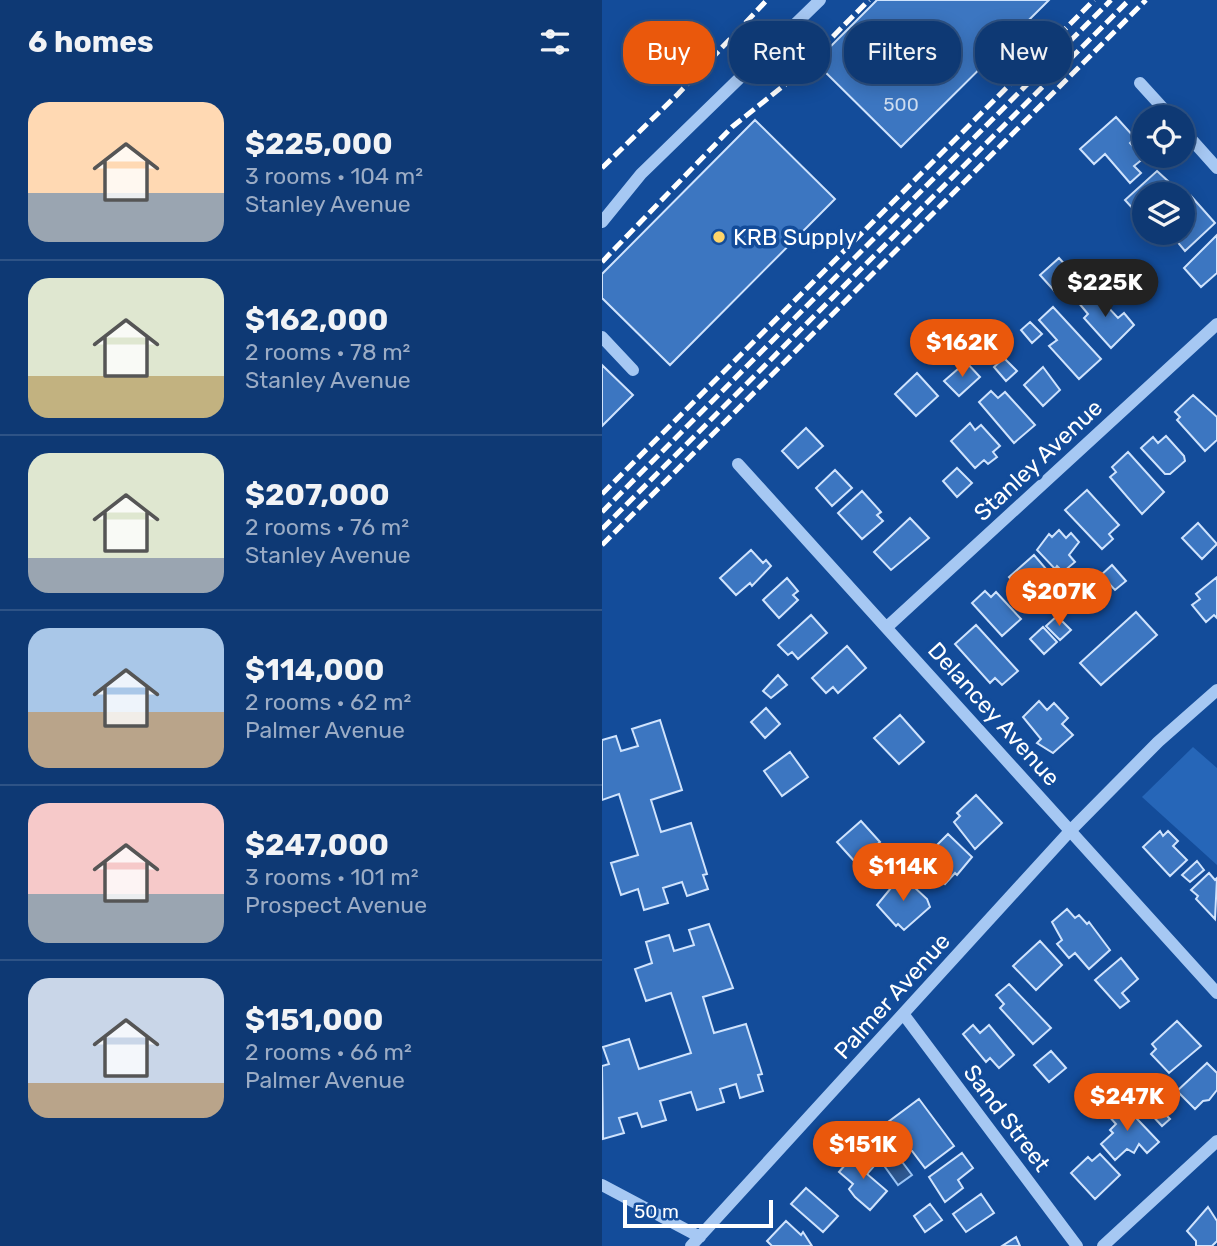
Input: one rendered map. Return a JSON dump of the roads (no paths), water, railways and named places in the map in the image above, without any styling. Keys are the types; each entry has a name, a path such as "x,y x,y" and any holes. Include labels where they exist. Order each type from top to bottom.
{"street":[{"path":"602,222 641,174 820,0"},
{"path":"1140,83 1160,105"},
{"path":"1195,144 1217,168"},
{"name":"Stanley Avenue","path":"887,627 1217,324"},
{"path":"602,337 633,370"},
{"name":"Delancey Avenue","path":"738,464 1217,993"},
{"name":"Palmer Avenue","path":"696,1241 1070,831 1158,742 1217,690"},
{"name":"Sand Street","path":"904,1015 1077,1246"},
{"path":"1103,1246 1217,1141"},
{"path":"602,1185 696,1241"}],"railway":[{"path":"602,168 678,94 767,0"},
{"path":"602,262 732,127 787,83 869,0"},
{"path":"602,494 1094,0"},
{"path":"602,512 1111,0"},
{"path":"602,529 1129,0"},
{"path":"602,545 1146,0"}],"place":[{"name":"KRB Supply","path":"719,237"}]}
